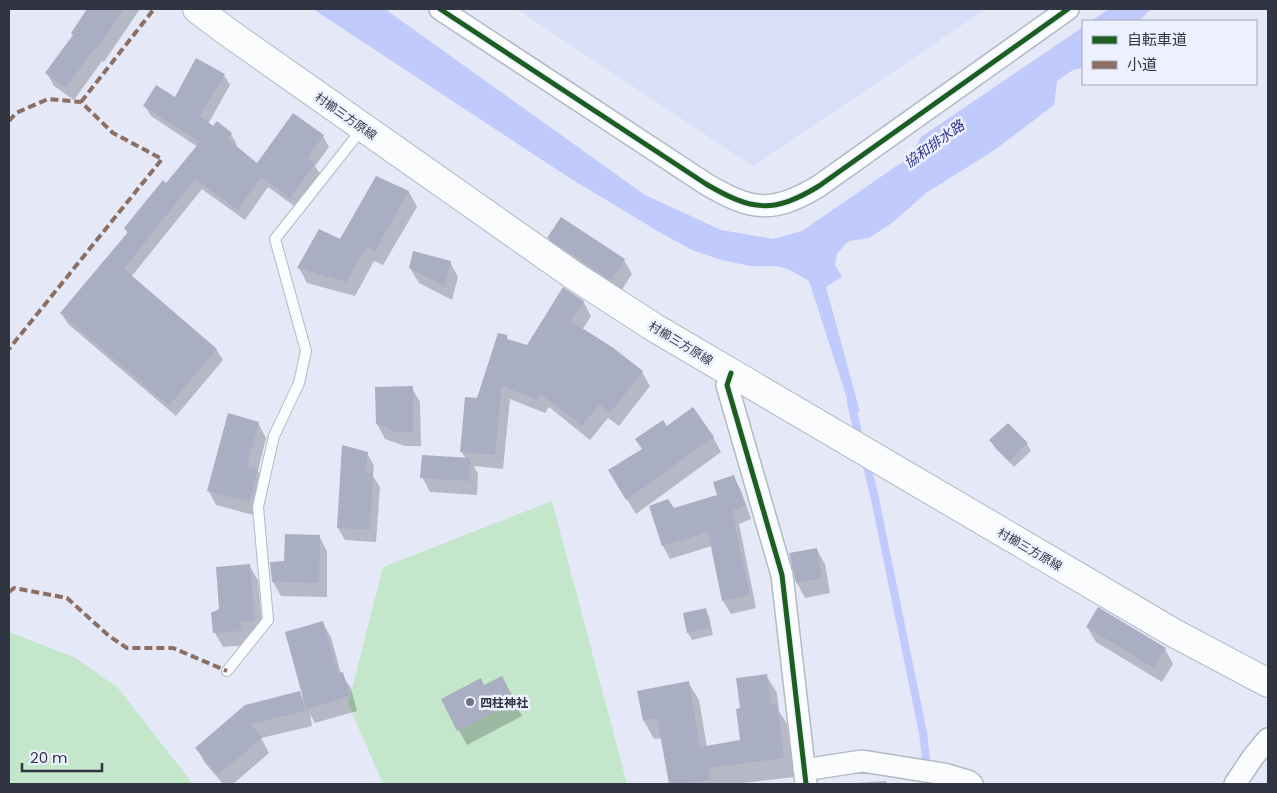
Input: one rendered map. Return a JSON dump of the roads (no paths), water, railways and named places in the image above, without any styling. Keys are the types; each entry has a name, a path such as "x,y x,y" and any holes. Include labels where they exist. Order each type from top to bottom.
{"main road":[{"name":"村櫛三方原線","path":"197,9 229,34 573,276 655,328 1174,633 1268,683"}],"street":[{"path":"440,9 725,196 764,207 783,204 819,186 1068,9"},
{"path":"731,373 727,385 782,575 805,777 862,762 944,774 972,784"},
{"path":"1235,784 1268,739"}],"lane":[{"path":"227,671 268,620 258,507 274,436 299,383 306,351 275,239 363,128"}],"water":[{"name":"協和排水路","path":"313,9 385,9 645,195 721,230 773,239 802,231 911,156 921,137 1082,28 1082,68 1073,70 1057,81 1054,105 993,151 926,193 892,223 869,238 849,241 837,253 835,265 842,277 826,287 860,412 851,411 809,281 788,269 775,266 750,266 722,260 692,250 568,177"},
{"path":"1109,9 1151,9 1140,20 1092,20"}],"waterway":[{"path":"851,403 860,441"},
{"path":"865,459 874,494 923,733 929,784"}],"place":[{"name":"四柱神社","path":"470,702"}]}
